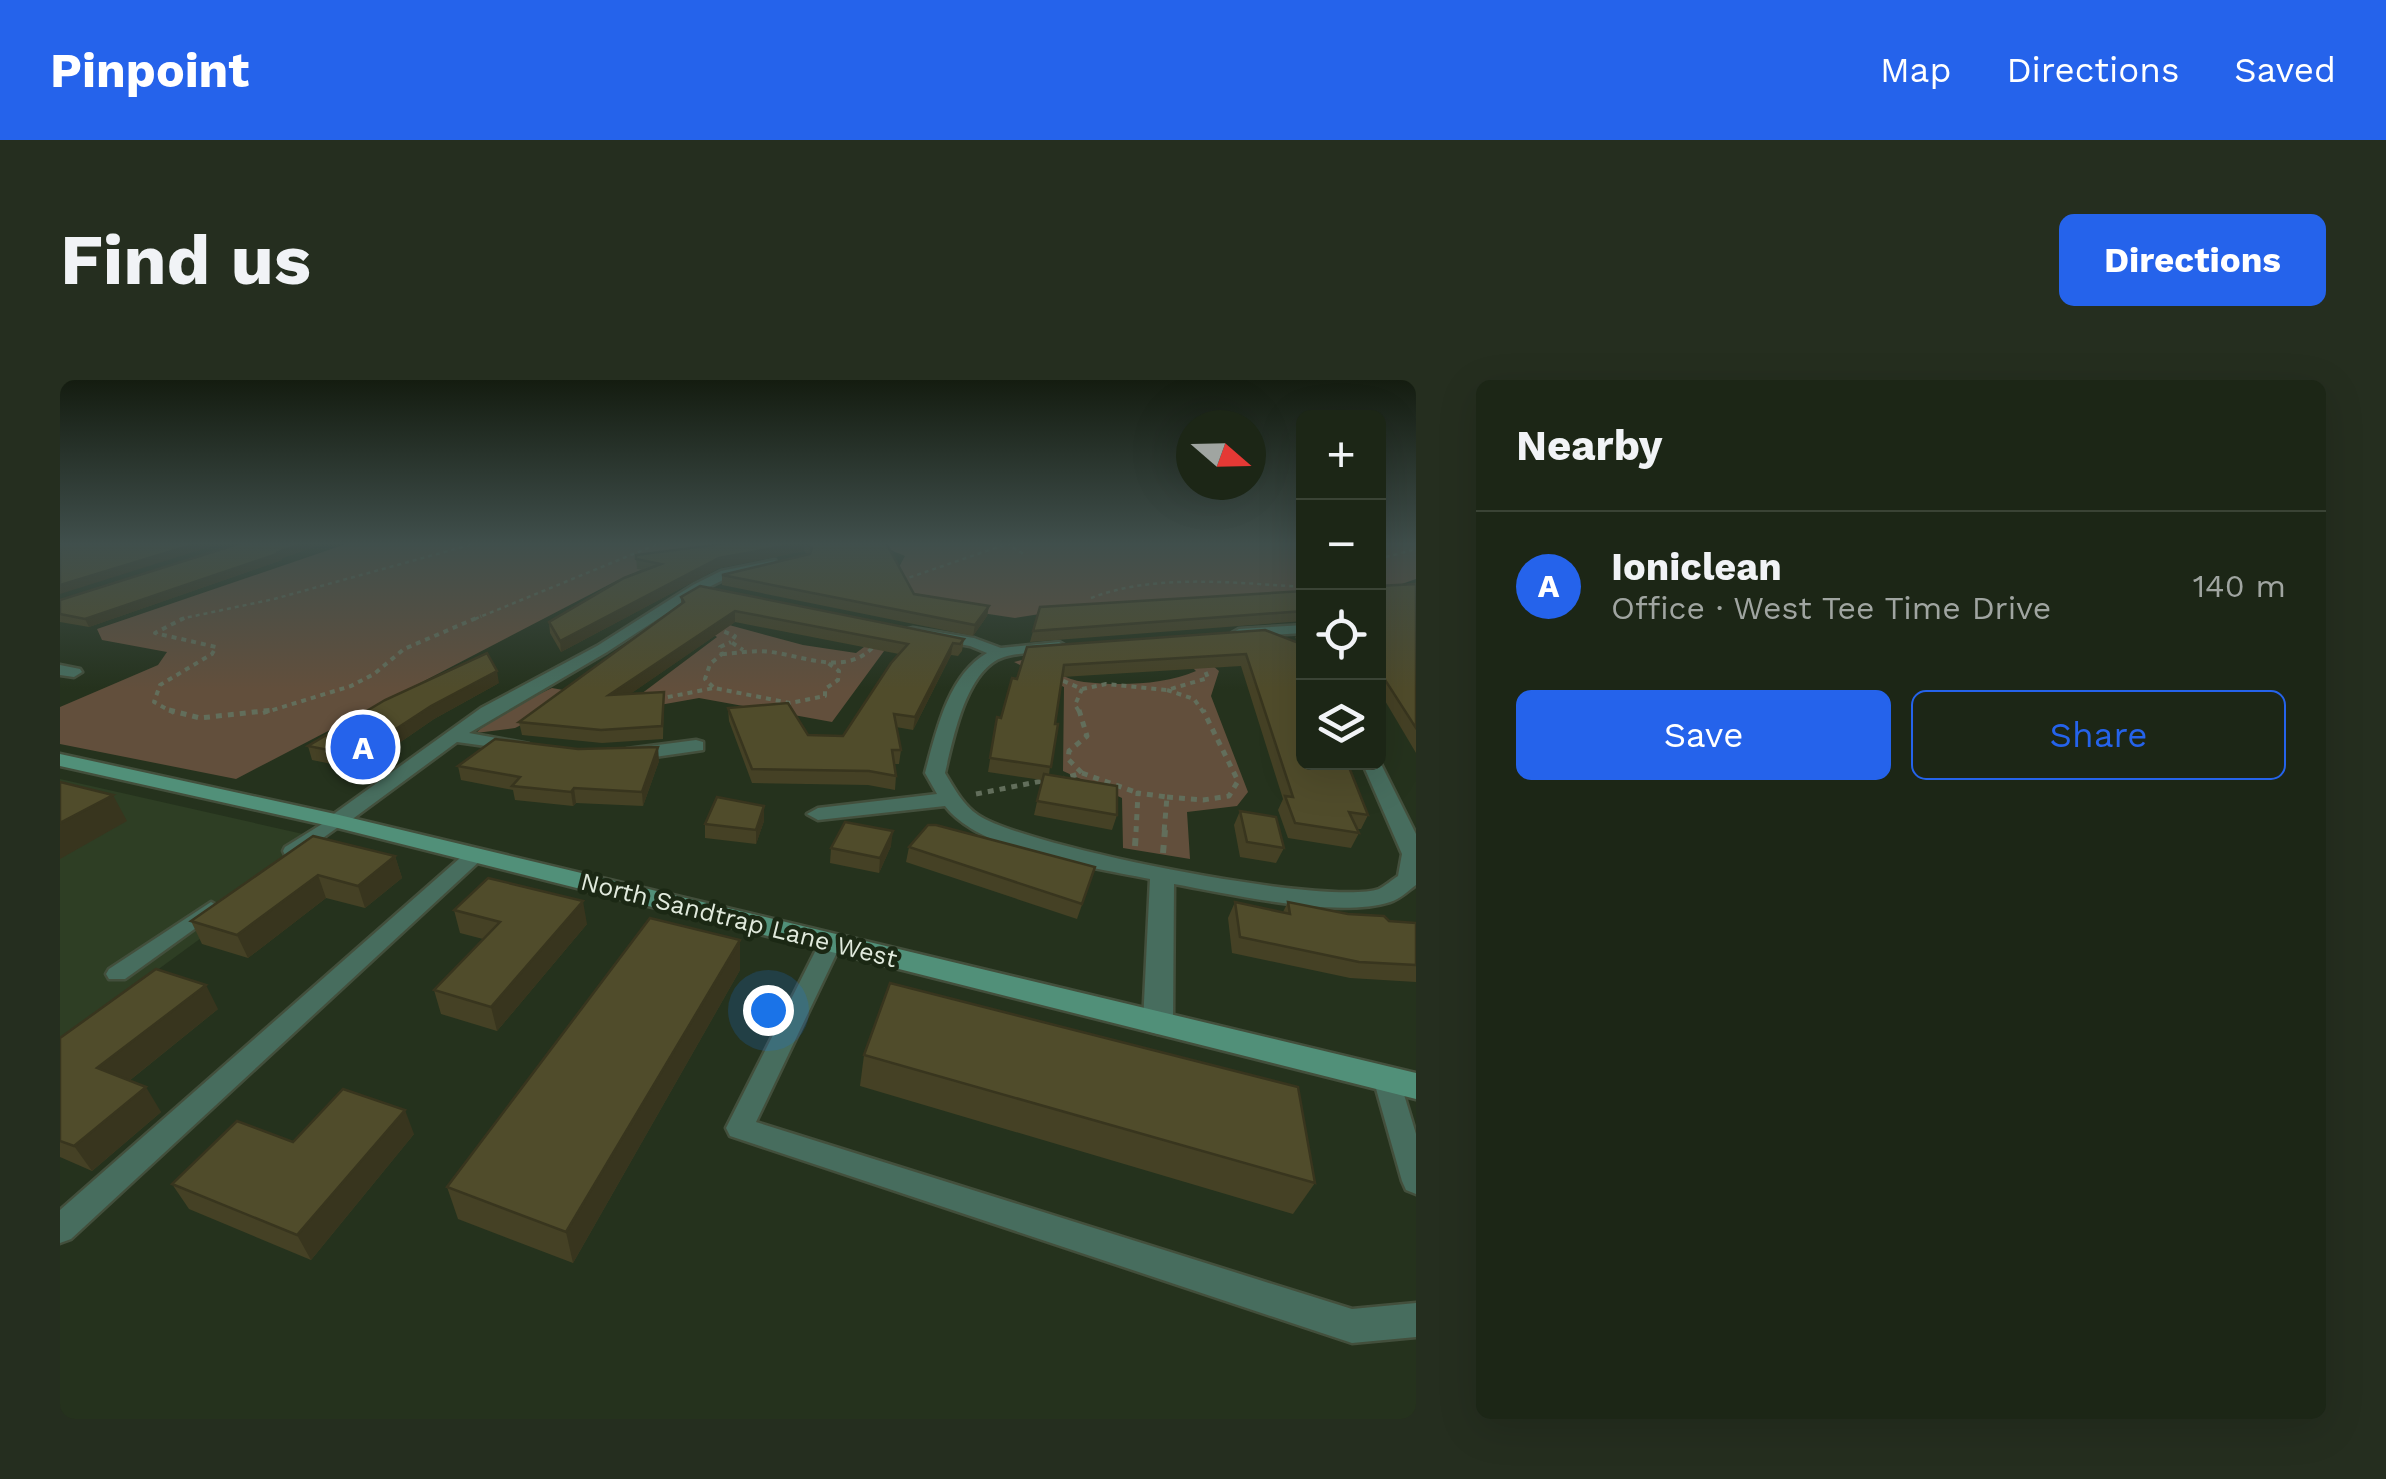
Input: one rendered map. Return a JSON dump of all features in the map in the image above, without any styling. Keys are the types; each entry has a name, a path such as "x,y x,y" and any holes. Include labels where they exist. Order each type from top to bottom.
{"street":[{"path":"335,821 487,712 602,649 691,591"},
{"path":"900,630 947,636 999,653 1070,646"},
{"path":"1225,634 1296,630"},
{"path":"1263,632 1290,645"},
{"path":"999,653 976,666 948,722 935,773 950,799 973,821 1010,837 1068,854 1304,899 1383,896 1408,879 1414,854 1376,770"},
{"path":"454,736 545,752"},
{"path":"610,756 696,746"},
{"name":"North Sandtrap Lane West","path":"60,760 335,821 1416,1086"},
{"path":"818,814 950,799"},
{"path":"1158,1023 1162,872"}],"lane":[{"path":"273,865 335,821"},
{"path":"60,1229 475,855"},
{"path":"117,974 226,898"},
{"path":"830,942 740,1128 1352,1326 1416,1320"},
{"path":"1386,1078 1416,1181"}],"path":[{"path":"303,591 177,620 160,628 155,633 216,647 212,654 160,685 154,702 163,710 189,718 213,719 327,696 376,674 386,660 427,640 544,591"},
{"path":"1091,598 1111,591"},
{"path":"658,612 706,623 735,636 732,642 720,647 722,654"},
{"path":"687,691 705,679 710,664 722,654 766,651 828,663 850,663 865,658 872,646 900,630"},
{"path":"732,642 744,650"},
{"path":"999,653 1082,689 1106,684 1167,690 1194,699"},
{"path":"1167,690 1208,678 1201,662"},
{"path":"828,663 840,671"},
{"path":"641,701 714,688 790,704 808,702 825,696 825,690 850,663"},
{"path":"705,679 714,688"},
{"path":"1082,689 1075,705 1084,718 1086,736 1069,751 1068,759 1082,773 1138,793 1204,800 1228,796 1238,781 1194,699 1196,682"},
{"path":"950,799 1082,773"},
{"path":"1134,867 1138,793"},
{"path":"1162,872 1167,797"}],"shaded area":[{"path":"207,591 596,591 236,779 60,744 60,707 158,665 167,652 102,640 97,629"},
{"path":"897,591 1296,591 1296,596 1091,606 1015,618"},
{"path":"674,610 803,645 856,653 884,632 887,647 832,722 699,698 654,706 556,708 515,728 476,733 495,715 552,688 613,699 637,697 717,637"},
{"path":"1186,643 1219,671 1211,696 1248,792 1237,806 1187,812 1190,859 1123,848 1122,798 1063,771 1064,687 1014,662 1033,657 1063,676 1084,682 1156,682 1196,671 1169,645"},
{"path":"60,779 334,841 60,1041"}],"building":[{"path":"87,591 166,591 85,619 60,614 60,600"},
{"path":"601,591 655,591 560,641 549,622"},
{"path":"691,591 727,591 964,639 960,644 953,643 915,717 894,714 901,750 892,750 896,776 869,771 752,769 728,708 788,703 808,735 843,736 908,644 735,611 609,695 664,692 662,726 601,730 519,722 684,602 681,597"},
{"path":"805,591 913,591 989,606 975,625"},
{"path":"1296,591 1296,612 1033,631 1040,607"},
{"path":"1386,591 1416,591 1416,728 1386,681"},
{"path":"1265,630 1296,642 1296,770 1350,770 1368,815 1349,812 1359,833 1295,823 1285,796 1293,797 1246,654 1064,665 1051,767 990,758 997,717 1001,718 1012,678 1017,679 1027,647"},
{"path":"487,653 497,671 431,706 379,740 371,739 348,754 308,746 385,700"},
{"path":"495,739 578,749 658,747 642,792 574,788 571,792 512,786 520,777 458,766"},
{"path":"1044,774 1117,786 1117,815 1037,801"},
{"path":"60,782 113,795 60,823"},
{"path":"717,797 764,806 756,830 705,824"},
{"path":"1240,811 1276,817 1284,848 1247,842"},
{"path":"845,822 893,831 880,858 831,848"},
{"path":"928,825 1095,867 1082,904 909,847"},
{"path":"313,836 395,856 358,886 318,875 237,935 191,921"},
{"path":"488,878 583,901 491,1007 434,990 500,922 454,910"},
{"path":"1235,902 1290,914 1288,902 1416,923 1416,965 1359,962 1240,937"},
{"path":"650,918 740,940 566,1232 447,1187"},
{"path":"156,969 206,985 97,1068 146,1087 74,1146 60,1141 60,1038"},
{"path":"890,983 1298,1087 1315,1183 864,1055"},
{"path":"343,1089 405,1110 297,1235 172,1184 237,1121 293,1142"}],"place":[{"name":"Ioniclean","path":"363,747"}]}
